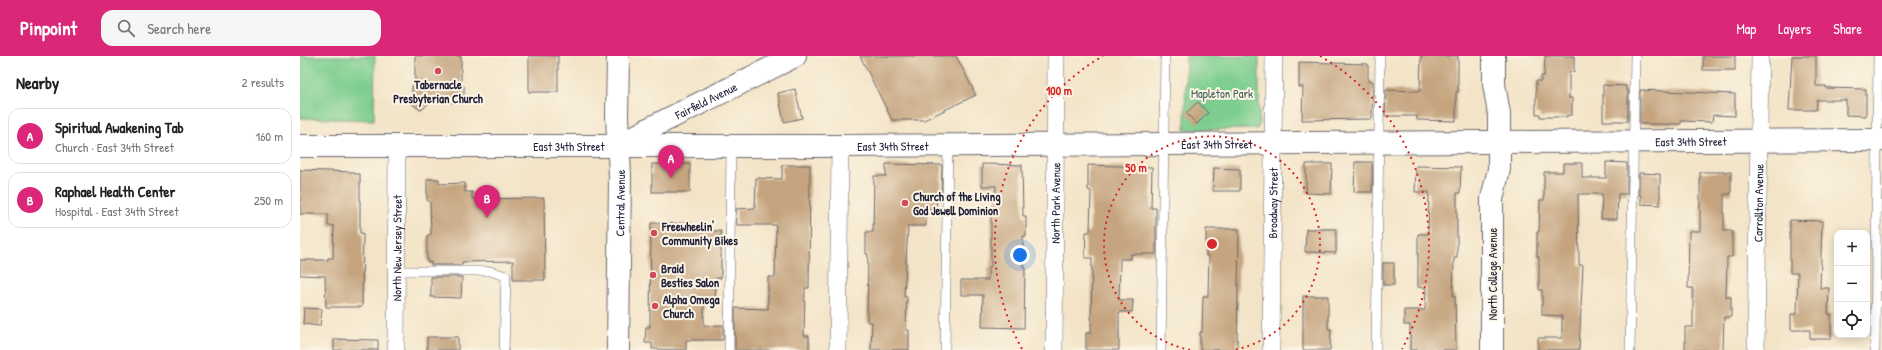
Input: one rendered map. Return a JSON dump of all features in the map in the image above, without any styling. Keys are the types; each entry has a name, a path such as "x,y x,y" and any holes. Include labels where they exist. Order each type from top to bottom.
{"street":[{"name":"Central Avenue","path":"618,56 620,176 618,350"},
{"name":"Fairfield Avenue","path":"619,146 652,127 795,56"},
{"name":"North Park Avenue","path":"1054,350 1056,56"},
{"name":"Broadway Street","path":"1271,350 1274,56"},
{"name":"North College Avenue","path":"1492,350 1492,198 1499,169 1493,142 1500,114 1494,84 1494,56"},
{"name":"Carrollton Avenue","path":"1756,350 1760,56"},
{"name":"East 34th Street","path":"300,146 840,146 1273,142 1880,140"},
{"name":"North New Jersey Street","path":"396,350 397,146"},
{"path":"838,350 840,146"}],"lane":[{"path":"1161,350 1164,56"},
{"path":"1376,350 1380,56"},
{"path":"1630,350 1635,56"},
{"path":"1875,350 1880,140 1878,56"},
{"path":"945,350 948,145"},
{"path":"729,350 731,146"},
{"path":"396,271 490,271 506,276 504,350"}],"green space":[{"path":"300,56 375,56 374,120 300,118"},
{"name":"Mapleton Park","path":"1186,56 1259,56 1259,125 1257,129 1185,130"}],"building":[{"name":"Tabernacle Presbyterian Church","path":"415,56 461,56 461,86 464,86 464,103 430,102 423,109 419,109 412,104 412,86 415,86"},
{"path":"529,56 558,56 558,92 529,92"},
{"path":"860,56 956,56 976,95 924,120 892,120"},
{"path":"1421,56 1458,56 1456,121 1417,120 1417,116 1385,116 1386,90 1420,91"},
{"path":"1545,56 1574,56 1574,72 1569,72 1569,98 1572,98 1572,115 1567,115 1567,117 1540,117 1540,114 1536,114 1536,81 1541,81 1541,76 1544,76"},
{"path":"1703,56 1735,56 1735,70 1703,70"},
{"path":"1792,56 1816,56 1816,86 1826,86 1826,88 1866,89 1866,116 1846,115 1846,100 1817,100 1816,110 1789,110"},
{"path":"1299,62 1368,64 1368,81 1373,81 1372,119 1302,120 1303,87 1299,87"},
{"path":"1603,85 1626,86 1626,90 1628,90 1628,121 1603,121"},
{"path":"795,89 802,118 784,122 778,93"},
{"path":"1640,90 1735,94 1735,116 1713,115 1712,122 1681,121 1681,124 1640,124"},
{"path":"1198,102 1208,113 1197,124 1186,113"},
{"path":"1355,162 1372,162 1372,192 1354,192"},
{"path":"1606,162 1627,163 1627,194 1618,194 1617,219 1601,219 1602,194 1578,194 1579,265 1583,265 1579,350 1538,350 1538,338 1562,338 1562,316 1542,315 1542,290 1539,290 1537,232 1539,232 1540,200 1544,200 1544,172 1563,172 1563,163 1582,163 1582,178 1606,178"},
{"path":"652,164 690,164 690,192 652,192"},
{"path":"886,164 942,165 941,195 937,195 936,210 926,210 926,226 908,226 904,297 907,297 906,330 909,330 909,350 871,350 872,322 867,322 868,254 866,254 866,232 873,232 874,176 886,176"},
{"path":"982,164 1022,165 1023,216 1026,216 1026,236 1023,236 1023,267 1025,267 1024,328 982,327 983,295 961,295 961,280 988,280 988,267 991,267 991,215 995,215 996,186 982,186"},
{"path":"1306,164 1332,164 1331,194 1306,193"},
{"path":"782,165 810,165 809,288 805,288 804,336 809,336 809,350 735,350 735,308 768,309 768,277 775,277 776,225 737,225 736,209 755,208 756,178 782,179"},
{"path":"1088,165 1152,167 1151,208 1156,208 1156,254 1131,254 1131,259 1120,259 1119,300 1133,300 1132,312 1119,312 1119,350 1086,350 1086,333 1091,333 1092,258 1085,258 1086,232 1090,232 1091,191 1088,190"},
{"path":"1416,166 1461,167 1460,193 1457,193 1457,258 1454,258 1453,296 1455,296 1456,350 1410,350 1410,325 1404,325 1404,310 1425,310 1426,288 1418,287 1418,234 1428,234 1429,192 1415,192"},
{"path":"1214,168 1240,169 1240,191 1213,191"},
{"path":"300,170 354,172 354,174 360,174 360,233 363,233 362,307 326,307 325,276 300,275 300,260 328,260 328,258 333,258 334,226 328,226 328,214 300,214"},
{"path":"1700,172 1731,172 1731,194 1724,194 1724,231 1732,231 1732,257 1727,257 1726,297 1731,297 1731,317 1724,317 1723,350 1685,350 1685,327 1693,327 1693,288 1688,288 1689,231 1700,231"},
{"path":"1639,173 1660,174 1660,205 1641,204 1641,195 1639,195"},
{"path":"427,179 439,179 439,184 465,183 465,192 472,192 472,199 544,198 545,280 513,280 513,261 462,262 462,265 431,265 431,262 427,262 427,236 431,234 430,202 427,200"},
{"path":"1790,220 1822,221 1820,288 1829,288 1828,314 1831,314 1831,339 1810,339 1810,330 1791,330 1791,314 1797,314 1798,273 1790,273"},
{"path":"651,223 692,224 692,231 721,231 721,278 716,278 715,301 704,300 704,326 723,325 723,340 686,340 686,350 652,349 652,343 645,343 646,327 650,327"},
{"path":"1206,229 1239,229 1237,350 1200,350 1203,296 1208,296 1209,256 1206,256"},
{"path":"1306,229 1336,229 1336,253 1305,252"},
{"path":"1383,263 1394,263 1394,285 1383,285"},
{"path":"431,277 462,277 461,298 431,297"},
{"path":"1303,296 1328,296 1328,329 1331,329 1330,350 1303,350"},
{"path":"304,308 322,309 320,326 303,324"},
{"path":"427,337 458,337 458,350 427,350"},
{"path":"334,339 378,340 378,350 334,350"}],"place":[{"name":"Tabernacle Presbyterian Church","path":"438,71"},
{"name":"Spiritual Awakening Tab","path":"671,178"},
{"name":"Church of the Living God Jewell Dominion","path":"905,203"},
{"name":"Raphael Health Center","path":"487,218"},
{"name":"Freewheelin' Community Bikes","path":"654,233"},
{"name":"Braid Besties Salon","path":"653,275"},
{"name":"Alpha Omega Church","path":"655,306"}]}
